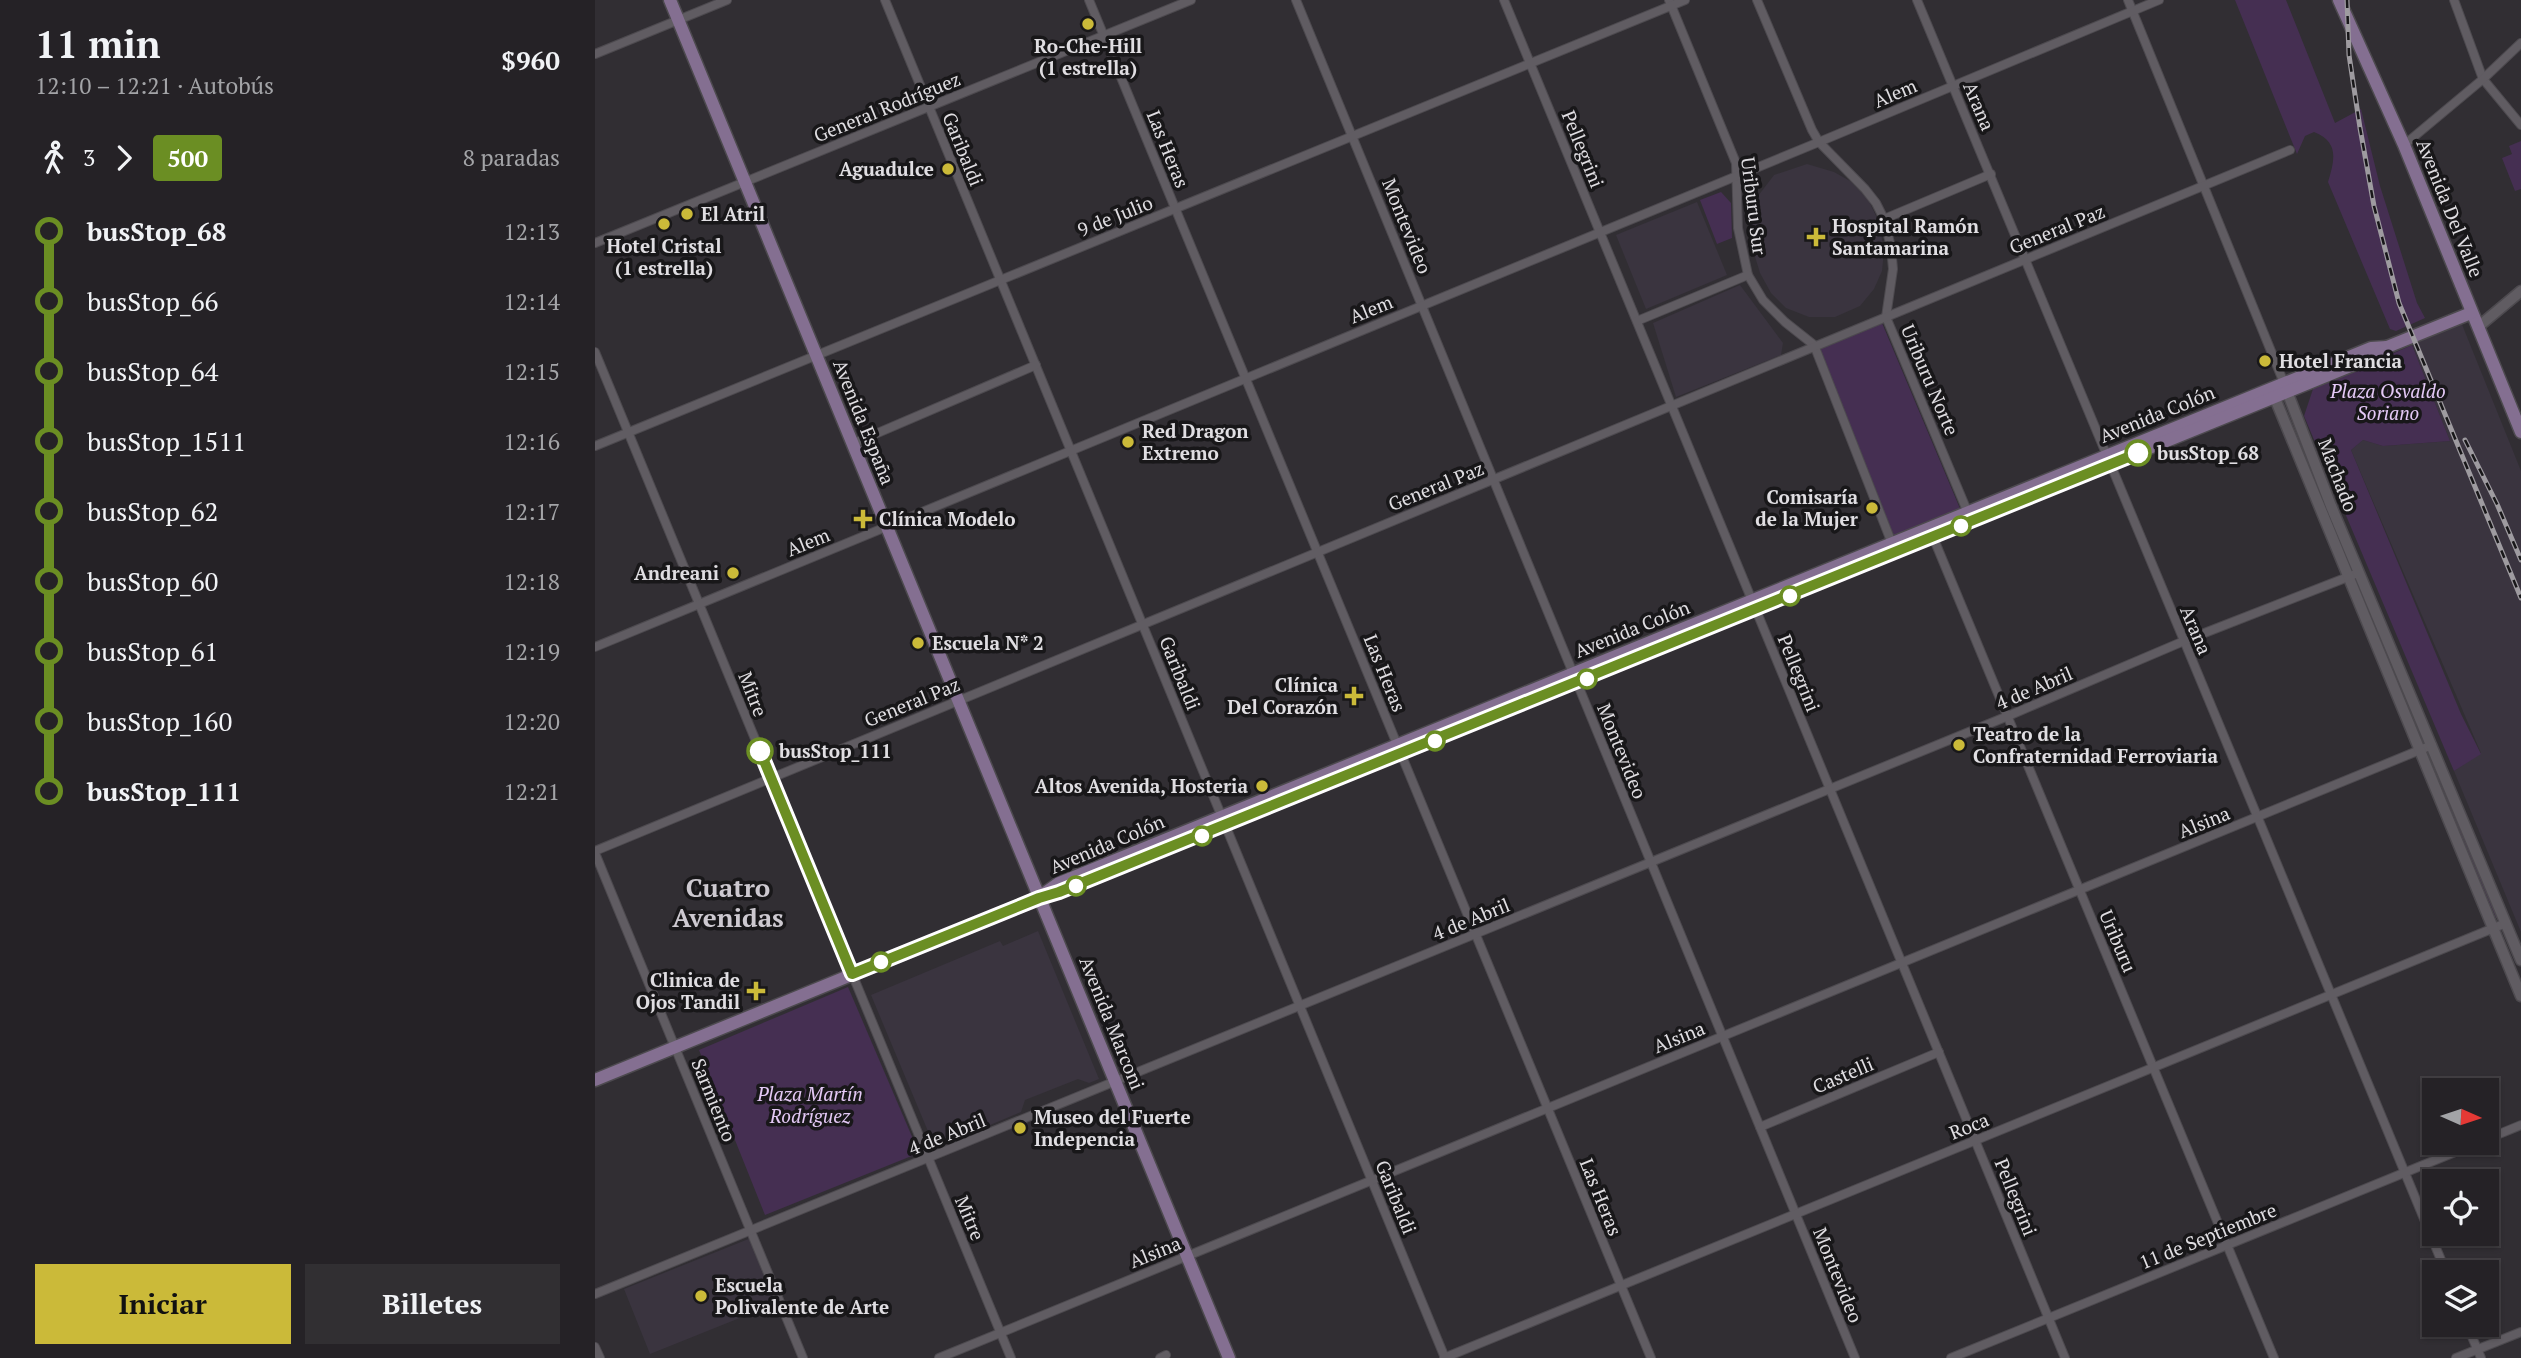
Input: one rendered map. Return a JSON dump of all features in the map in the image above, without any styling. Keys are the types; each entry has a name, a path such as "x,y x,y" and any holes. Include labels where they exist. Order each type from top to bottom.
{"main road":[{"name":"Avenida España","path":"670,0 1039,898"},
{"name":"Avenida Del Valle","path":"2339,0 2404,145 2521,431"},
{"name":"Avenida Colón","path":"595,1080 1894,548 1968,513 2273,393 2375,356 2387,347 2471,313"},
{"name":"Avenida Colón","path":"1894,548 1933,537 2107,460"},
{"name":"Avenida Marconi","path":"1039,898 1229,1358"}],"street":[{"path":"595,54 726,0"},
{"name":"Garibaldi","path":"885,0 1445,1358"},
{"name":"Las Heras","path":"1090,0 1651,1358"},
{"name":"General Rodríguez","path":"595,243 1191,0"},
{"name":"Montevideo","path":"1296,0 1855,1358"},
{"name":"Pellegrini","path":"1504,0 2065,1358"},
{"name":"9 de Julio","path":"595,446 1530,63 1670,3 1685,0"},
{"name":"Uriburu Norte","path":"1757,0 1812,131 1819,142 1865,189 1884,219 1893,269 1886,317 1968,513"},
{"name":"Arana","path":"1917,0 2441,1260"},
{"name":"Machado","path":"2128,0 2286,388 2420,750 2521,996"},
{"name":"Alem","path":"595,647 2159,0"},
{"path":"2453,0 2483,79 2521,125"},
{"name":"Uriburu Sur","path":"1670,3 1736,163 1738,228 1748,275 1763,300 1814,345"},
{"path":"2404,145 2483,79 2521,43"},
{"name":"General Paz","path":"595,852 2290,150"},
{"path":"1884,219 1991,174"},
{"path":"1637,321 1748,275"},
{"path":"2478,327 2521,291"},
{"path":"1814,345 1894,548"},
{"name":"Mitre","path":"595,352 1011,1358"},
{"path":"852,444 1036,365"},
{"name":"Machado","path":"2273,393 2432,745 2521,960"},
{"name":"Uriburu","path":"1933,537 2274,1358"},
{"name":"4 de Abril","path":"595,1294 2008,716 2184,641 2354,574"},
{"name":"Alsina","path":"939,1358 2432,745"},
{"name":"Sarmiento","path":"595,852 803,1358"},
{"name":"Roca","path":"1445,1358 2506,923"},
{"name":"Castelli","path":"1760,1127 1939,1052"},
{"path":"2499,1134 2521,1125"},
{"name":"11 de Septiembre","path":"1951,1358 2447,1155"},
{"path":"2456,1358 2479,1354 2521,1332"},
{"path":"2472,1337 2479,1354"},
{"path":"595,1347 600,1358"}],"shaded area":[{"name":"Hospital Ramón Santamarina","path":"1807,164 1834,172 1850,181 1868,199 1879,222 1884,251 1882,271 1874,289 1860,306 1835,317 1809,317 1786,308 1771,293 1760,273 1748,225 1755,200 1774,175"},
{"path":"1697,202 1727,275 1646,309 1616,235"},
{"path":"1740,285 1783,343 1781,355 1676,397 1653,323"},
{"path":"2461,322 2521,471 2521,932 2454,771 2481,753 2351,450 2363,440 2383,446 2450,441 2412,345"},
{"path":"1038,931 1099,1079 1089,1083 1078,1079 1025,1100 1021,1112 935,1148 871,995 1000,941 1003,946"},
{"name":"Escuela Polivalente de Arte","path":"751,1238 777,1303 650,1354 624,1289"}],"green space":[{"path":"2235,0 2286,0 2335,123 2361,109 2380,186 2417,303 2425,318 2396,331 2390,329 2328,182 2333,159 2331,146 2314,132 2305,136 2297,154"},
{"path":"2521,141 2521,189 2515,191 2502,158 2512,154 2509,146"},
{"path":"1721,192 1731,203 1732,238 1717,244 1700,200"},
{"path":"1882,323 1961,511 1895,539 1820,349"},
{"name":"Plaza Osvaldo Soriano","path":"2412,345 2450,441 2383,446 2363,440 2351,450 2461,714 2481,754 2454,771 2304,416 2313,389"},
{"path":"2430,754 2499,917 2496,918 2427,755"},
{"name":"Plaza Martín Rodríguez","path":"848,987 919,1153 765,1215 699,1050"}],"railway":[{"path":"2347,0 2349,55 2360,128 2374,206 2399,303 2521,598"},
{"path":"2465,440 2521,560"}],"bus line":[{"name":"500","path":"760,751 852,974 1219,829 2138,453"}],"place":[{"name":"Ro-Che-Hill (1 estrella)","path":"1088,24"},
{"name":"Aguadulce","path":"948,169"},
{"name":"El Atril","path":"687,214"},
{"name":"Hotel Cristal (1 estrella)","path":"664,224"},
{"name":"Hospital Ramón Santamarina","path":"1816,237"},
{"name":"Hotel Francia","path":"2265,361"},
{"name":"Red Dragon Extremo","path":"1128,442"},
{"name":"busStop_68","path":"2138,453"},
{"name":"Comisaría de la Mujer","path":"1872,508"},
{"name":"Clínica Modelo","path":"863,519"},
{"name":"Andreani","path":"733,573"},
{"name":"Escuela N* 2","path":"918,643"},
{"name":"Clínica Del Corazón","path":"1354,696"},
{"name":"Teatro de la Confraternidad Ferroviaria","path":"1959,745"},
{"name":"busStop_111","path":"760,751"},
{"name":"Altos Avenida, Hosteria","path":"1262,786"},
{"name":"Clinica de Ojos Tandil","path":"756,991"},
{"name":"Museo del Fuerte Indepencia","path":"1020,1128"},
{"name":"Escuela Polivalente de Arte","path":"701,1296"}],"district":[{"name":"Cuatro Avenidas","path":"728,903"}]}
